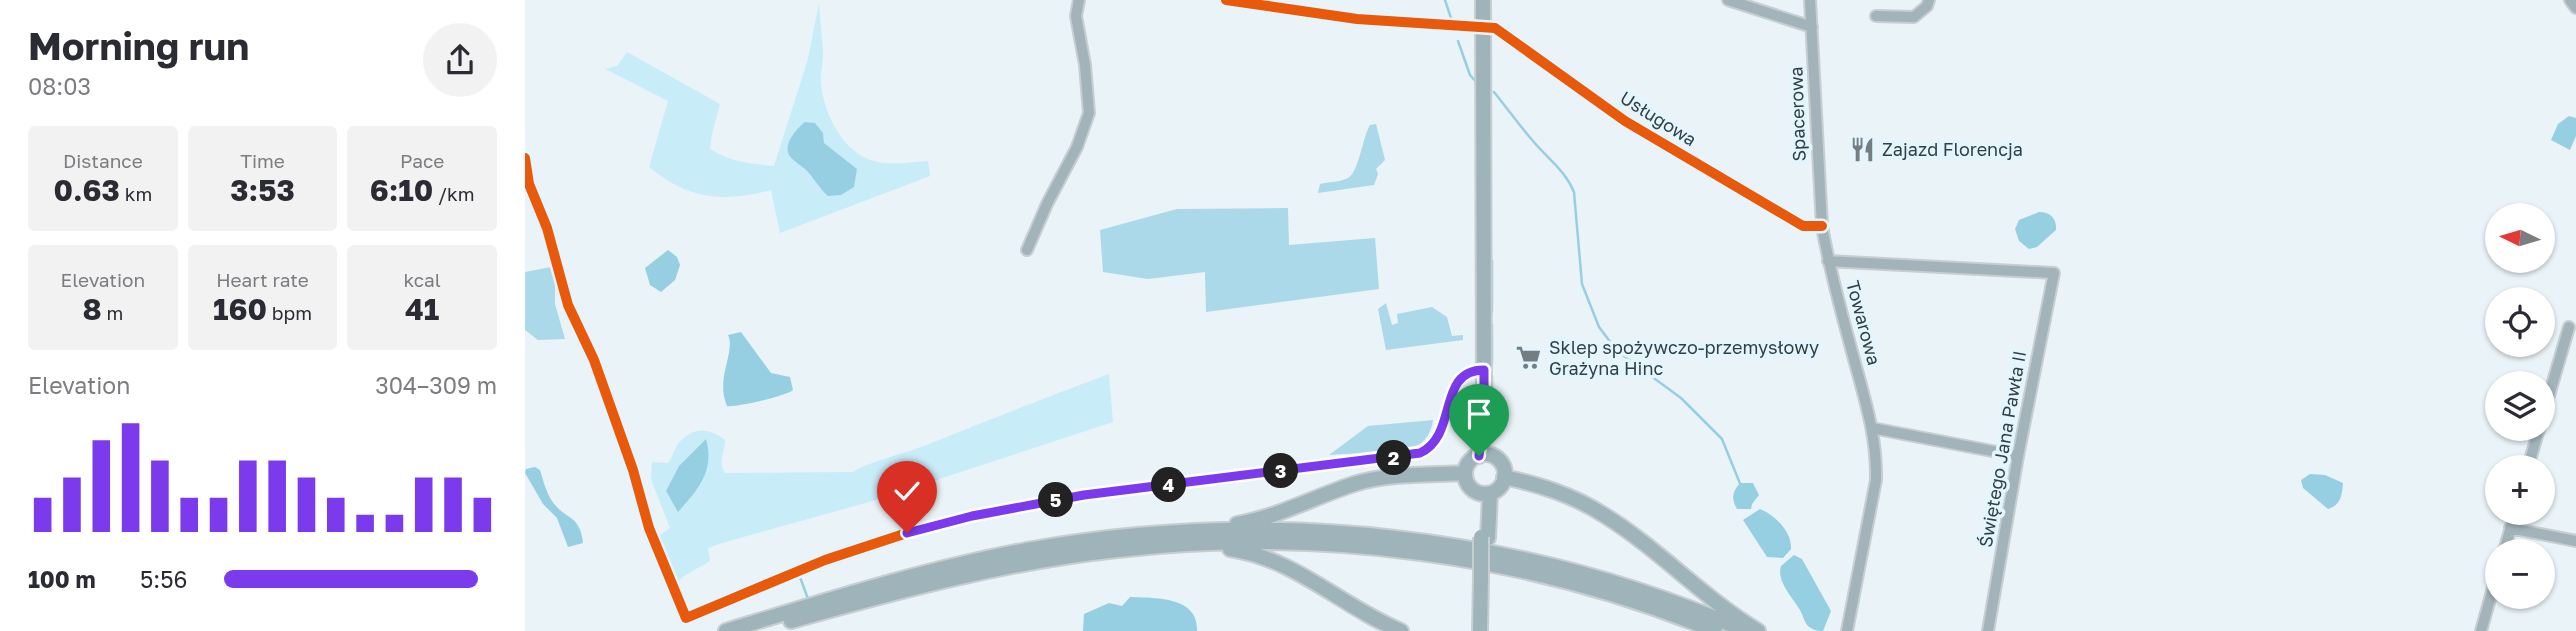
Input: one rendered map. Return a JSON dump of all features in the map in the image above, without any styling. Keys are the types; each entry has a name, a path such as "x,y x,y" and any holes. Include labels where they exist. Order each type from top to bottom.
{"main road":[{"path":"1483,0 1485,456"},
{"path":"1485,456 1499,461 1504,477 1500,487 1484,493 1470,487 1465,472 1470,462 1485,456"},
{"path":"756,631 871,598 1003,567 1188,538 1266,517 1355,484 1383,478 1465,472"},
{"path":"1504,477 1557,492 1606,516 1728,611 1758,631"},
{"path":"1484,493 1485,577 1490,631"},
{"path":"726,631 920,574 981,559 1095,540 1314,531 1409,539 1482,551 1610,582 1747,631"},
{"path":"1188,538 1278,561 1368,615 1401,631"},
{"path":"1188,538 1313,543 1444,556 1513,569 1584,587 1654,608 1715,631"},
{"path":"1480,631 1485,577"}],"street":[{"path":"1027,250 1077,147 1089,113 1085,65 1076,16 1079,0"},
{"name":"Usługowa","path":"1226,0 1357,19 1495,28 1663,145 1803,226 1822,226"},
{"path":"1728,0 1812,27"},
{"name":"Spacerowa","path":"1810,0 1822,226"},
{"path":"1876,16 1914,17 1927,6 1929,0"},
{"path":"2570,0 2576,8"},
{"path":"525,158 529,184 547,228 568,305 594,360 649,528 687,618 825,560 907,533 972,516 1084,495 1420,453 1428,449 1438,437 1457,381 1471,370 1484,370"},
{"name":"Towarowa","path":"1822,226 1828,261 1872,428 1876,480 1847,631"},
{"name":"Świętego Jana Pawła II","path":"1828,261 2054,273 2018,456 1988,631"},
{"path":"2555,375 2569,327"},
{"path":"1872,428 2018,456"},
{"path":"2507,539 2511,525"},
{"path":"2510,528 2576,541"},
{"path":"2480,631 2487,609"}],"shaded area":[{"path":"819,3 823,52 821,84 826,108 837,131 853,150 874,161 928,161 930,176 780,233 771,190 737,196 706,195 678,186 649,167 668,101 605,69 617,66 627,52 720,104 710,149 741,162 774,166 808,59"},
{"path":"2569,116 2576,118 2576,136 2570,150 2551,140 2558,124"},
{"path":"805,122 815,123 823,133 824,143 857,169 854,187 841,195 828,196 789,155 789,141"},
{"path":"1376,124 1385,160 1376,169 1378,174 1374,185 1318,193 1320,184 1342,180 1352,175 1370,125"},
{"path":"1288,208 1289,245 1375,238 1379,289 1206,312 1205,272 1148,279 1103,272 1100,230 1177,209"},
{"path":"2039,212 2052,216 2056,230 2037,247 2029,249 2019,241 2015,229 2019,220"},
{"path":"668,250 677,257 680,265 675,280 661,292 650,285 645,268"},
{"path":"551,267 555,275 555,304 565,339 538,340 525,330 525,272"},
{"path":"1386,303 1392,325 1398,323 1397,314 1432,307 1447,317 1452,336 1463,335 1463,340 1386,350 1378,309"},
{"path":"741,332 771,373 790,377 793,390 760,401 727,406 723,385 730,349 728,335"},
{"path":"1109,374 1113,422 869,502 722,543 708,548 710,561 678,582 673,577 657,537 670,528 651,479 652,462 668,463 677,445 696,431 707,431 725,440 721,461 725,473 853,472"},
{"path":"1433,420 1425,439 1412,447 1329,455 1368,426"},
{"path":"706,439 708,461 703,479 678,512 666,491 679,466"},
{"path":"535,467 540,470 552,501 579,527 583,543 568,547 557,518 543,504 525,473 526,469"},
{"path":"2310,474 2325,475 2343,483 2336,505 2328,509 2303,488 2301,480"},
{"path":"1740,483 1753,483 1759,495 1751,509 1737,509 1735,505 1733,495"},
{"path":"1760,509 1777,520 1789,536 1791,549 1783,558 1767,557 1743,520"},
{"path":"1794,555 1802,559 1831,611 1823,631 1807,625 1781,578 1781,566"},
{"path":"1130,597 1162,599 1183,605 1191,611 1196,620 1197,631 1083,631 1084,614 1109,603 1122,606"}],"waterway":[{"path":"1445,0 1451,18"},
{"path":"1458,41 1470,75 1477,83"},
{"path":"1494,92 1561,171 1574,192 1582,284 1599,327 1617,351 1681,398 1722,439 1741,486"},
{"path":"1492,261 1492,312"},
{"path":"1492,325 1492,364"},
{"path":"1492,377 1492,400"},
{"path":"800,577 808,599"}],"cycle path":[{"path":"1226,0 1357,19 1495,28 1625,121 1803,226 1822,226"},
{"path":"525,158 529,184 547,228 568,305 594,360 633,470 649,528 686,618 825,560 907,533 972,516 1084,495 1420,453 1432,444 1440,432 1459,380 1469,373 1484,370"}],"place":[{"name":"Zajazd Florencja","path":"1862,150"},
{"name":"Sklep spożywczo-przemysłowy Grażyna Hinc","path":"1529,358"}],"route":[{"path":"907,533 972,516 1084,495 1420,453 1434,444 1441,431 1457,381 1471,370 1484,370 1484,407 1479,456"}]}
